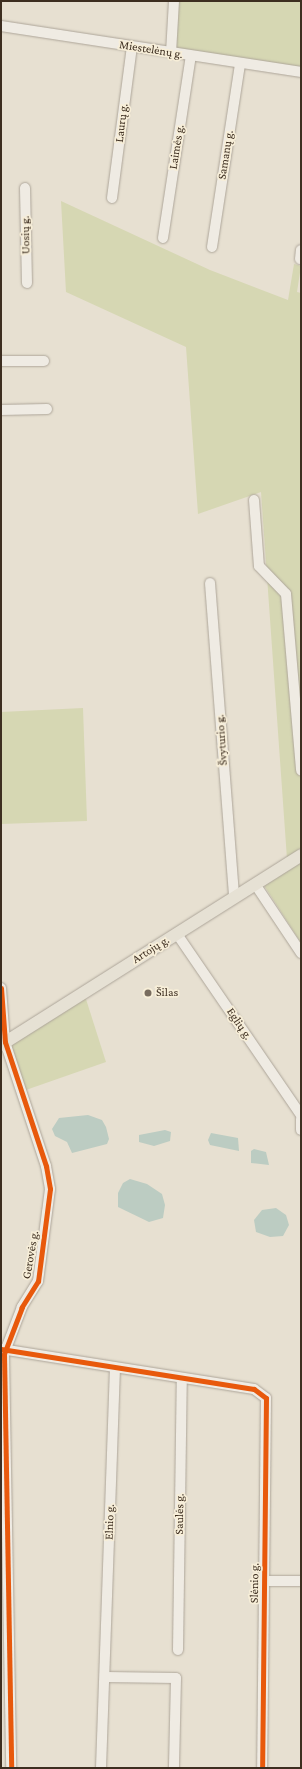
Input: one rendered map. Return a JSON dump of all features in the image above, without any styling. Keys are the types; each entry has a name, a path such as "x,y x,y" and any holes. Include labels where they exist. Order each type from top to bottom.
{"main road":[{"name":"Artojų g.","path":"3,1044 301,855"}],"street":[{"path":"171,53 174,1"},
{"name":"Miestelėnų g.","path":"1,26 301,72"},
{"name":"Laurų g.","path":"112,198 132,47"},
{"name":"Laimės g.","path":"163,238 191,56"},
{"name":"Samanų g.","path":"212,247 240,63"},
{"name":"Uosių g.","path":"26,188 27,283"},
{"path":"1,361 44,361"},
{"path":"1,410 47,409"},
{"path":"254,500 259,566 286,594 301,770"},
{"name":"Švyturio g.","path":"210,583 234,897"},
{"path":"255,884 301,953"},
{"name":"Eglių g.","path":"177,934 301,1115"},
{"name":"Gerovės g.","path":"1,988 3,1044 46,1166 50,1190 38,1281 22,1307 4,1349 11,1768"},
{"path":"301,1119 301,1130"},
{"path":"4,1349 18,1353 182,1378"},
{"name":"Elnio g.","path":"101,1768 115,1368"},
{"name":"Slėnio g.","path":"182,1378 254,1388 266,1398 262,1768"},
{"name":"Saulės g.","path":"178,1650 182,1378"},
{"path":"265,1581 301,1581"},
{"path":"105,1677 176,1678 174,1768"}],"green space":[{"path":"177,1 301,1 301,68 177,50 175,47"},
{"path":"61,201 210,270 288,300 294,264 301,266 297,292 301,293 301,850 287,859 261,492 198,514 186,347 66,292"},
{"path":"83,708 87,821 1,824 1,712"},
{"path":"301,861 301,943 265,887 265,884"},
{"path":"85,996 106,1062 23,1091 10,1044"}],"shaded area":[{"path":"88,1115 102,1120 106,1127 109,1139 107,1144 72,1153 67,1142 55,1136 52,1129 59,1118"},
{"path":"165,1130 171,1132 170,1141 154,1146 139,1142 139,1135"},
{"path":"211,1133 238,1138 239,1151 210,1145 208,1140"},
{"path":"254,1149 266,1152 269,1165 251,1163 251,1151"},
{"path":"130,1179 147,1184 162,1194 165,1205 163,1218 149,1222 118,1207 118,1193 123,1183"},
{"path":"276,1208 286,1215 289,1225 283,1236 270,1237 256,1232 254,1220 262,1210"}],"cycle path":[{"path":"1,988 5,1042 46,1166 50,1189 38,1281 22,1307 4,1354 11,1768"},
{"path":"1,1349 254,1389 266,1398 262,1768"}],"place":[{"name":"Šilas","path":"148,993"}]}
